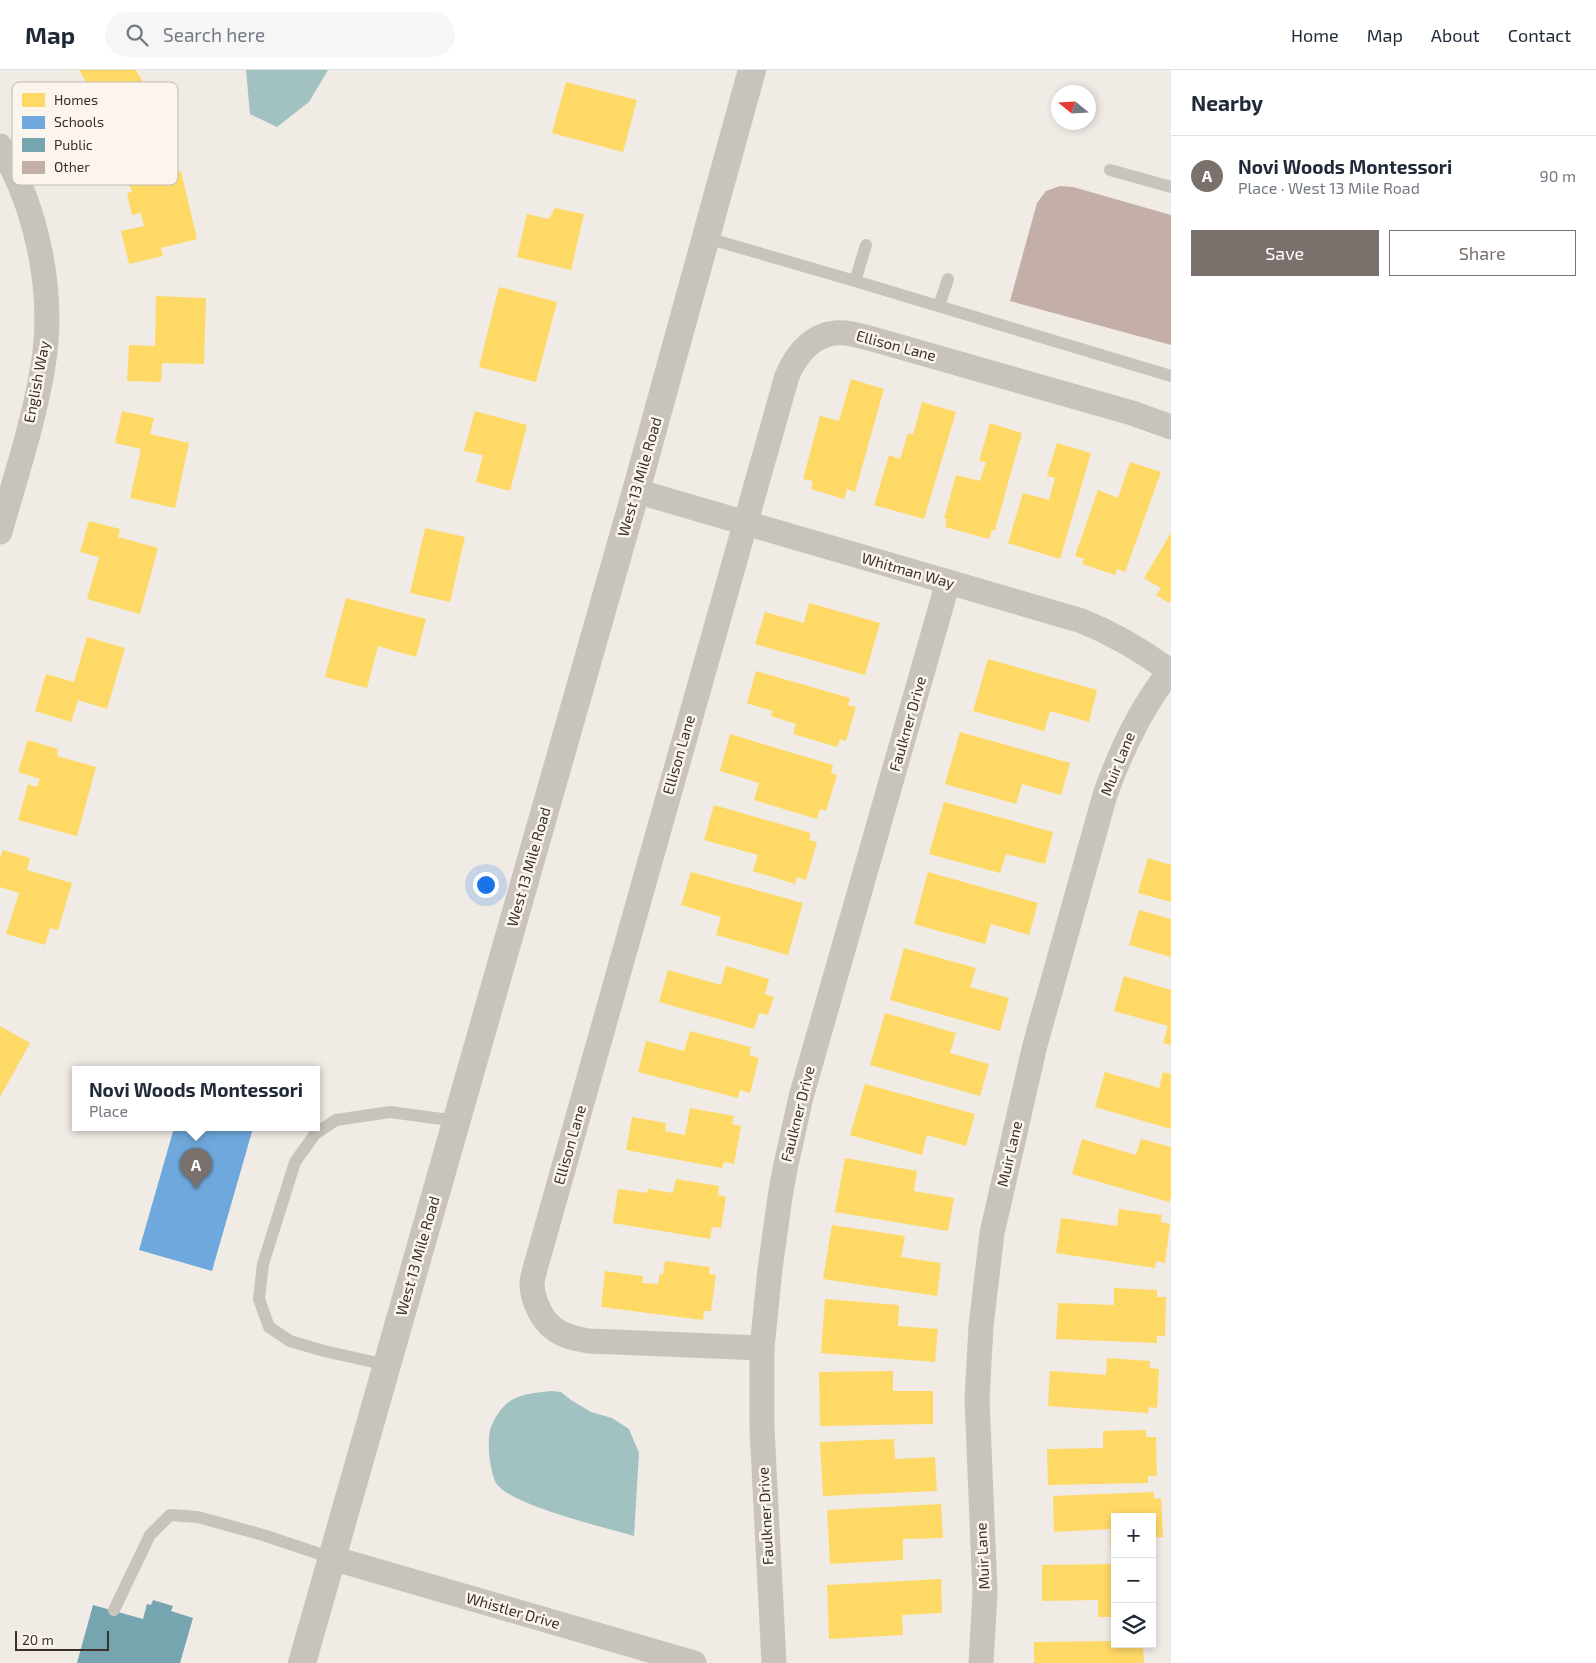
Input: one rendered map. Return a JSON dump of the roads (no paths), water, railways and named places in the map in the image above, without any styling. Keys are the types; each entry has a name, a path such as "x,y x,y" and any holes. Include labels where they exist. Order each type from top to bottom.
{"street":[{"name":"West 13 Mile Road","path":"302,1663 636,491 752,70"},
{"name":"English Way","path":"0,146 12,169"},
{"name":"English Way","path":"0,532 36,401 43,365 46,329 45,284 33,223 19,185"},
{"name":"Ellison Lane","path":"762,1348 575,1339 564,1335 548,1325 534,1299 532,1285 540,1250 745,523 792,363 807,345 821,337 845,333 1132,413 1171,427"},
{"name":"Whitman Way","path":"636,491 1082,621 1100,628 1131,645 1171,672"},
{"name":"Faulkner Drive","path":"774,1663 762,1429 762,1348 780,1197 801,1097 948,582"},
{"name":"Muir Lane","path":"981,1663 986,1592 977,1399 981,1326 992,1233 1036,1045 1105,796 1119,757 1135,724 1157,688 1171,672"},
{"name":"Whistler Drive","path":"332,1558 694,1663"}],"lane":[{"path":"1110,170 1171,187"},
{"path":"707,238 1171,376"},
{"path":"855,281 866,245"},
{"path":"939,306 948,279"},
{"path":"320,1131 336,1120 390,1112 457,1121"},
{"path":"320,1131 315,1134 295,1162 263,1264 259,1299 269,1326 290,1341 324,1352 387,1365"},
{"path":"114,1610 150,1535 170,1515 198,1517 263,1535 332,1558"}],"water":[{"path":"246,70 328,70 309,102 277,127 250,114"},
{"path":"561,1392 591,1412 612,1418 629,1429 639,1453 634,1536 582,1522 539,1507 519,1499 496,1483 493,1477 489,1453 489,1437 496,1416 508,1402 515,1398 531,1393"}],"place":[{"name":"Novi Woods Montessori","path":"196,1189"}]}
